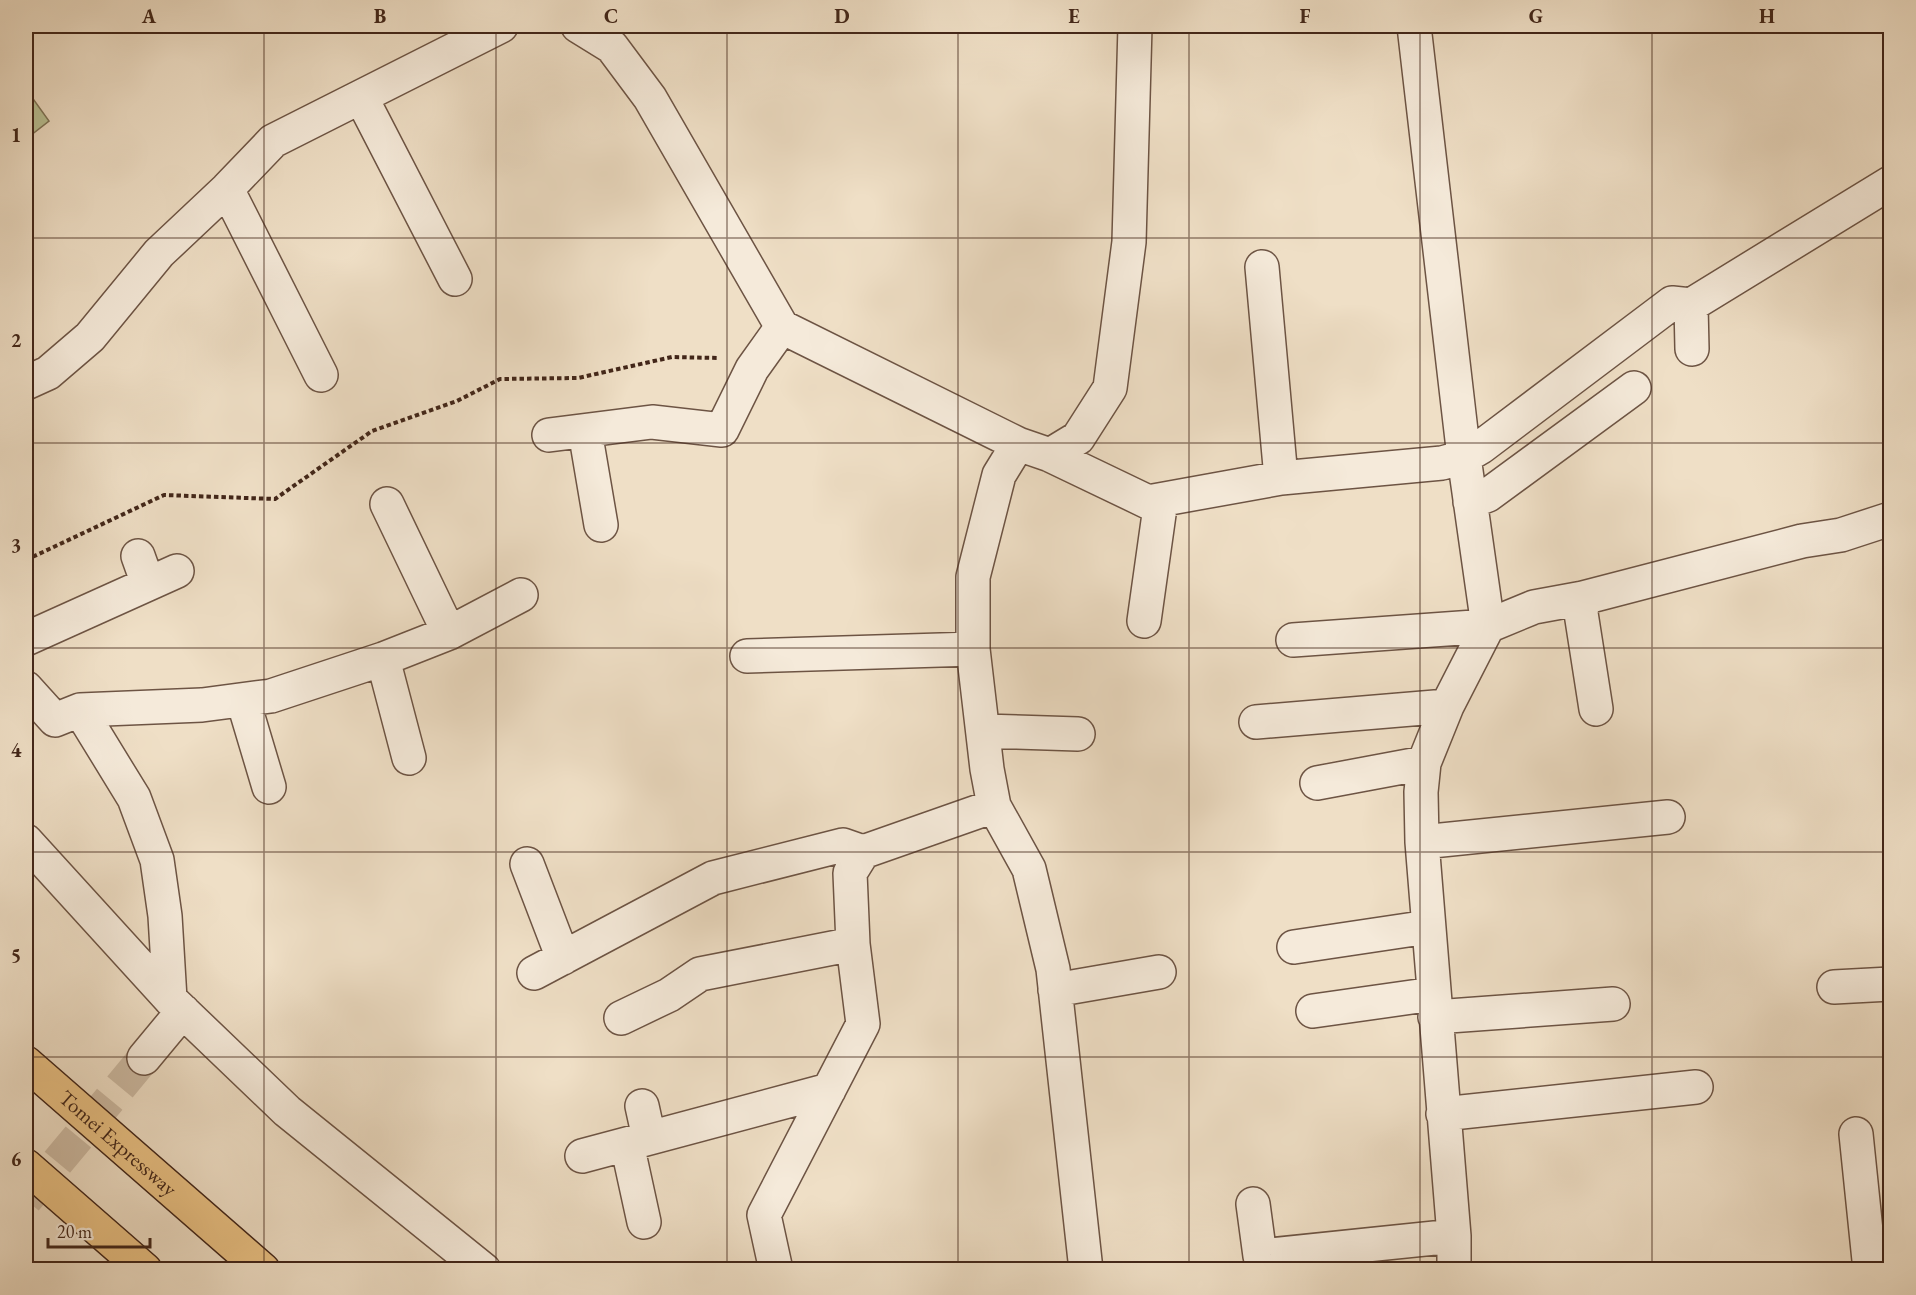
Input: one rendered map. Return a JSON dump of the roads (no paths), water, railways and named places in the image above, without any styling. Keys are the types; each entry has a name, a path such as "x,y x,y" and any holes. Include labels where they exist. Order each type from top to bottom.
{"highway":[{"name":"Tomei Expressway","path":"26,1062 263,1269"},
{"path":"26,1166 145,1269"}],"street":[{"path":"26,383 48,373 90,337 159,253 273,141 501,26"},
{"path":"578,26 612,47 650,98 782,327 1018,444 1050,455 1148,502 1281,478 1442,463 1464,458 1672,303 1691,305 1890,183"},
{"path":"1050,455 1078,438 1110,388 1129,242 1135,26"},
{"path":"1414,26 1464,458 1488,626 1447,706 1424,763 1420,792 1434,1006 1454,1236 1454,1269"},
{"path":"361,97 455,279"},
{"path":"226,189 321,375"},
{"path":"1255,288 1281,478"},
{"path":"1691,305 1692,349"},
{"path":"549,435 652,422 722,430 759,359 782,327"},
{"path":"1470,502 1488,495 1634,388"},
{"path":"585,430 601,525"},
{"path":"1018,444 999,475 973,577 973,649 982,731 994,806 1029,869 1053,969 1086,1269"},
{"path":"1144,621 1161,500"},
{"path":"387,504 449,633"},
{"path":"1293,640 1488,626 1534,608 1583,598 1802,541 1841,535 1890,519"},
{"path":"26,639 154,570"},
{"path":"26,688 55,720 80,710 202,705 271,696 383,659 449,633 520,595"},
{"path":"1583,598 1581,613 1596,709"},
{"path":"747,656 973,649"},
{"path":"383,659 410,758"},
{"path":"243,700 269,787"},
{"path":"1257,722 1447,706"},
{"path":"80,710 134,798 157,860 176,1005 144,1058"},
{"path":"982,731 1078,734"},
{"path":"1317,783 1424,763"},
{"path":"534,973 713,878 843,845 863,852 994,806"},
{"path":"1422,842 1625,808 1668,817"},
{"path":"26,841 176,1005 287,1111 484,1269"},
{"path":"776,1269 764,1215 863,1024 853,945 850,873 863,852"},
{"path":"527,864 563,958"},
{"path":"1294,947 1428,927"},
{"path":"621,1018 670,1004 700,974 853,945"},
{"path":"1055,990 1159,972"},
{"path":"1833,987 1890,984"},
{"path":"1313,1011 1434,1006 1613,1004"},
{"path":"1443,1114 1696,1087"},
{"path":"582,1156 829,1090"},
{"path":"642,1106 638,1141 647,1204"},
{"path":"1856,1134 1870,1269"},
{"path":"1253,1204 1261,1263 1454,1236"}],"tunnel":[{"path":"26,1200 144,1058"}]}
